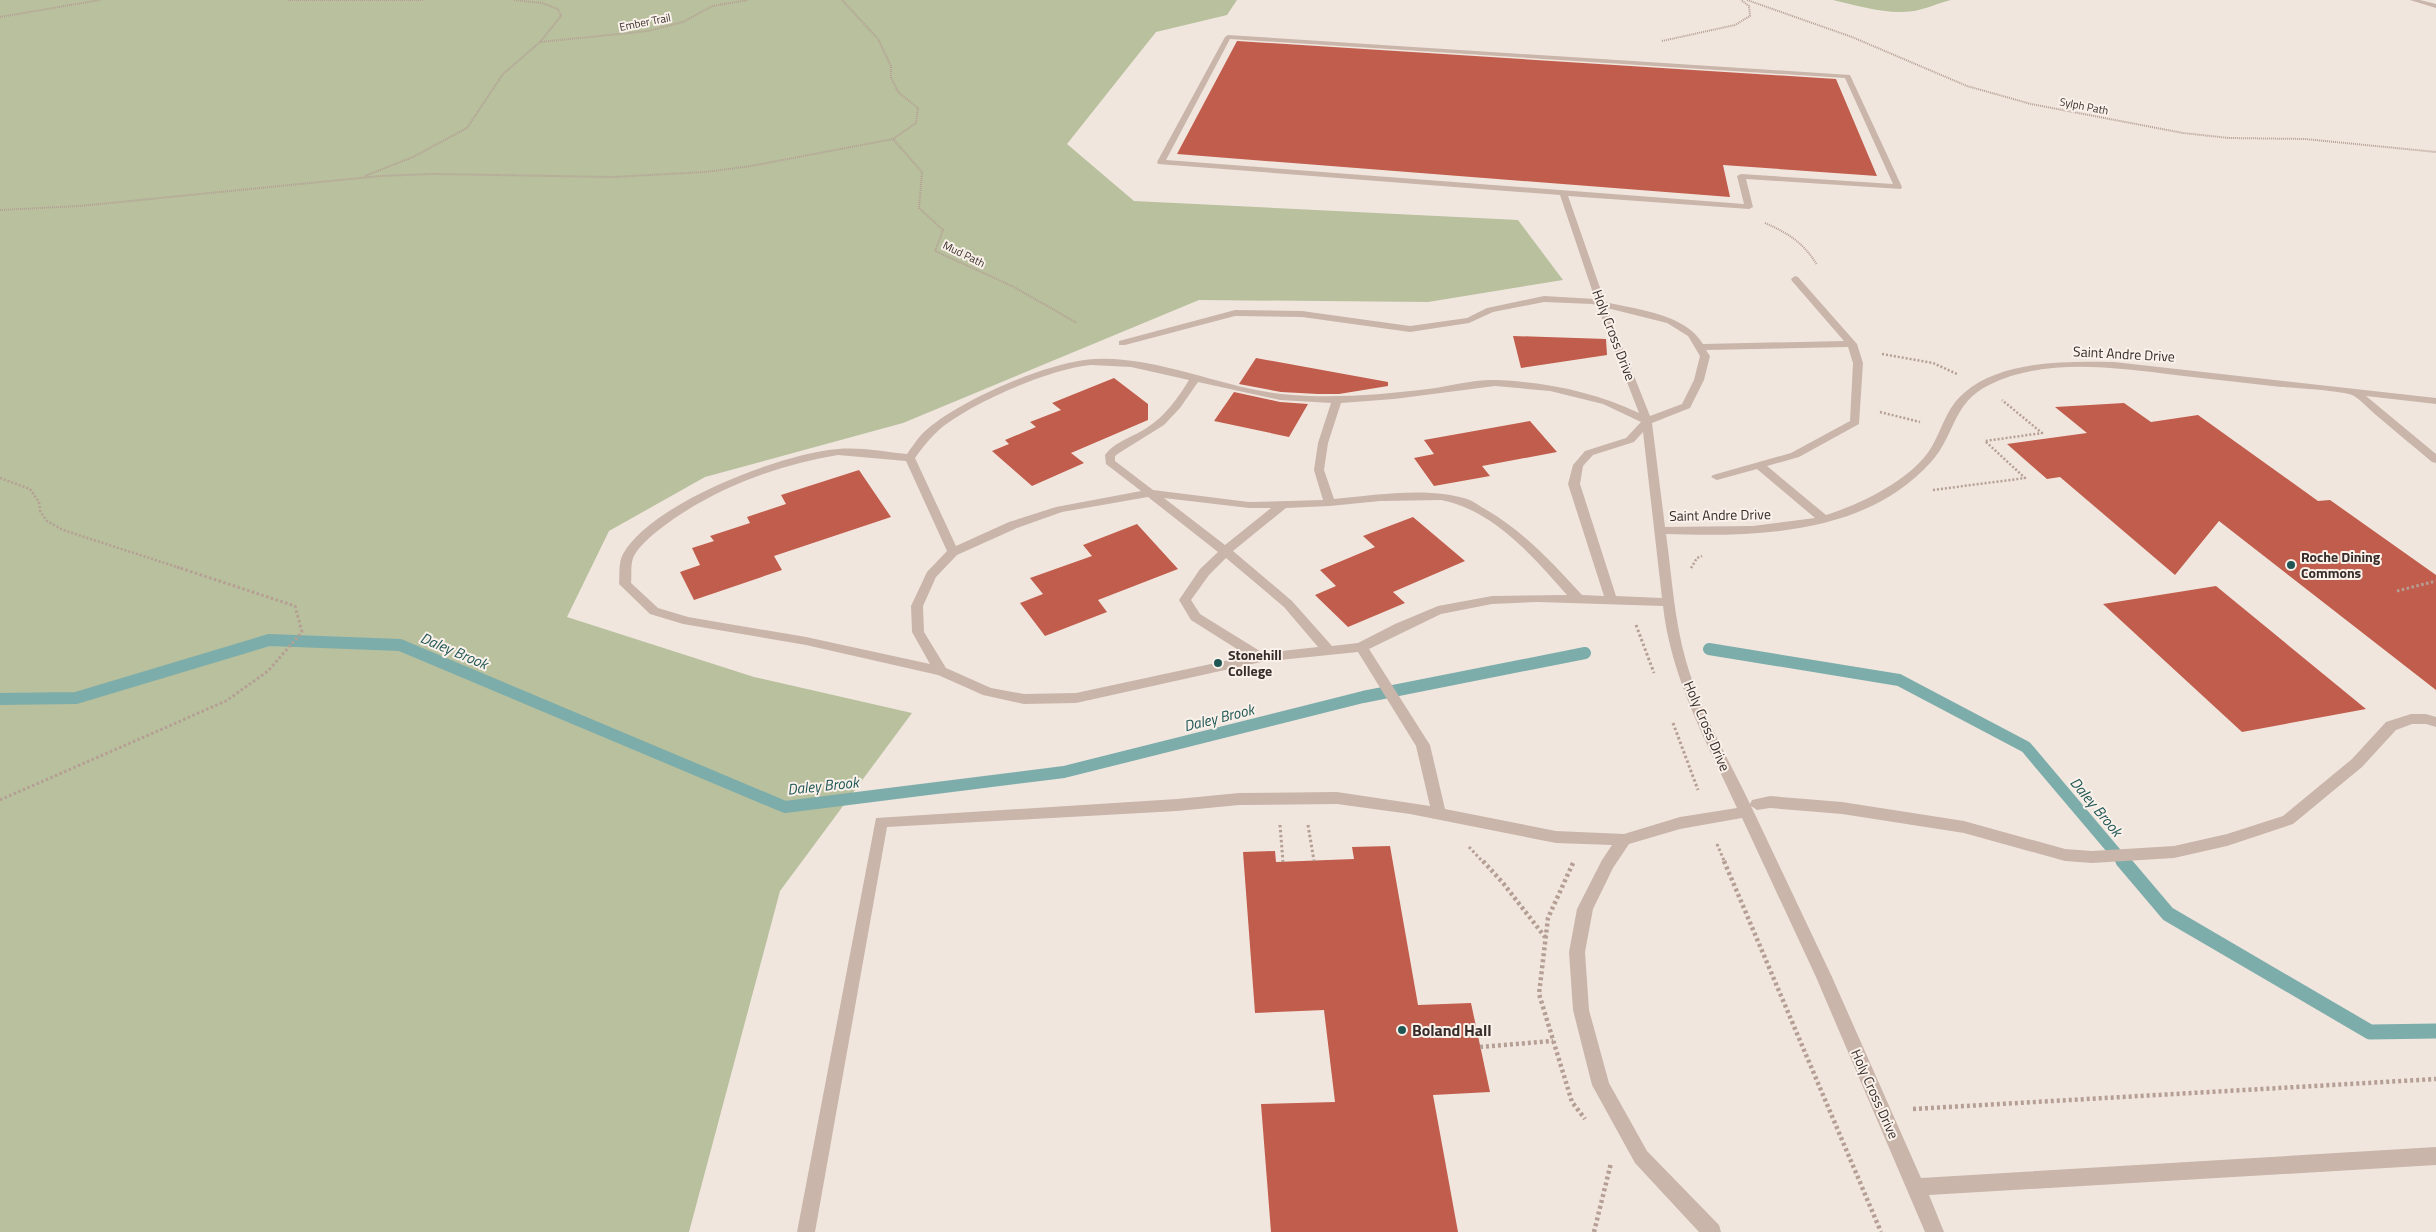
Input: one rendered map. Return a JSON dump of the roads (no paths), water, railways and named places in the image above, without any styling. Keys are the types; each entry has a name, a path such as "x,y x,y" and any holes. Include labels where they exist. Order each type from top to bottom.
{"street":[{"path":"2413,0 2436,6"},
{"path":"1228,37 1848,76 1898,187 1741,176 1749,207 1563,193 1161,162 1228,37"},
{"name":"Holy Cross Drive","path":"1563,193 1601,303 1647,422 1675,642 1680,662 1698,710 1752,808 1935,1232"},
{"path":"1717,477 1795,455 1855,422 1858,363 1853,347 1795,279"},
{"path":"1122,344 1236,313 1302,314 1410,329 1469,320 1490,310 1544,299 1568,299 1601,303 1670,322 1692,334 1705,356 1699,380 1686,406 1647,422 1630,440 1590,453 1578,465 1574,484 1611,600"},
{"path":"1700,347 1853,347"},
{"path":"910,458 926,435 955,414 1003,391 1078,364 1107,362 1131,364 1195,380 1280,397 1337,400 1394,396 1495,383 1550,388 1607,402 1647,422"},
{"name":"Saint Andre Drive","path":"1661,530 1755,530 1786,527 1824,518 1867,502 1913,474 1938,447 1954,409 1979,385 2012,374 2069,364 2114,365 2436,401"},
{"path":"1195,380 1168,416 1152,429 1116,450 1108,459 1225,551 1288,604 1328,650"},
{"path":"2354,391 2436,460"},
{"path":"1330,503 1319,470 1323,443 1337,400"},
{"path":"910,458 838,452 789,463 734,482 685,506 643,535 628,556 625,584 654,611 687,621 806,641 941,671 988,692 1024,699 1076,698 1261,658 1361,647 1399,627 1438,610 1492,600 1578,599 1670,602"},
{"path":"910,458 953,552"},
{"path":"1759,465 1824,518"},
{"path":"941,671 918,632 917,606 931,575 953,552 1014,525 1060,509 1150,493 1249,505 1330,503 1380,498 1432,497 1463,501 1498,521 1548,565 1578,599"},
{"path":"1261,658 1195,617 1185,600 1195,581 1225,551 1282,504"},
{"path":"1361,647 1423,745 1440,814"},
{"path":"806,1232 880,822 1177,805 1239,799 1337,798 1440,814 1556,837 1624,840 1680,823 1752,808 1842,808 1964,828 2065,855 2092,857 2174,852 2227,840 2288,820 2357,763 2391,726 2410,718 2436,722"},
{"path":"1624,840 1607,864 1585,909 1577,952 1581,1010 1601,1085 1641,1157 1712,1232"},
{"path":"1916,1187 2436,1156"}],"waterway":[{"name":"Daley Brook","path":"0,699 76,698 269,640 400,645 785,807 1064,772 1363,697 1585,653"},
{"name":"Daley Brook","path":"1709,649 1899,680 2026,747 2124,863"},
{"name":"Daley Brook","path":"2123,861 2168,914 2370,1032 2436,1031"}],"place":[{"name":"Roche Dining Commons","path":"2291,565"},
{"name":"Stonehill College","path":"1218,663"},
{"name":"Boland Hall","path":"1402,1030"}]}
